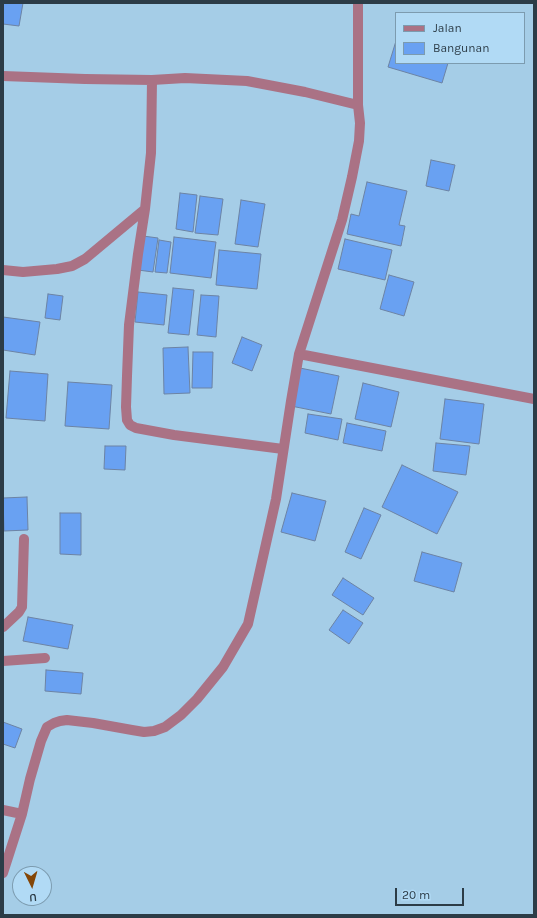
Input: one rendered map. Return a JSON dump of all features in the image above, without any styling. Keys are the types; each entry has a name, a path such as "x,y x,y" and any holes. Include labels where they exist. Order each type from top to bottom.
{"street":[{"path":"3,873 22,814 41,741 47,727 50,724 67,720 144,732 165,728 197,699 223,667 248,624 276,499 283,449 300,354 342,220 359,141 358,3"},
{"path":"3,76 85,79 152,80 185,78 247,80 358,105"},
{"path":"152,80 151,153 129,325 126,407 128,420 130,425 136,428 283,449"},
{"path":"3,270 30,271 57,269 72,266 85,259 145,209"},
{"path":"300,354 534,399"},
{"path":"3,628 22,607 24,539"},
{"path":"3,661 44,658"},
{"path":"3,810 22,814"}],"building":[{"path":"3,3 23,3 19,26 3,24"},
{"path":"395,44 395,64 448,64 442,83 388,67"},
{"path":"431,160 455,165 449,191 426,186"},
{"path":"367,182 407,191 399,225 405,226 401,246 347,234 351,214 359,216"},
{"path":"180,193 197,195 193,232 176,229"},
{"path":"200,196 223,199 218,235 195,233"},
{"path":"241,200 265,204 258,247 235,244"},
{"path":"143,236 158,238 153,272 138,270"},
{"path":"174,237 216,242 211,278 170,273"},
{"path":"345,239 392,250 385,280 338,269"},
{"path":"159,240 171,242 167,273 155,272"},
{"path":"219,250 261,254 257,289 216,285"},
{"path":"389,275 414,282 404,316 380,309"},
{"path":"173,288 194,290 189,335 168,333"},
{"path":"138,292 167,295 164,325 135,322"},
{"path":"48,294 63,296 60,320 45,318"},
{"path":"201,295 219,296 216,337 197,335"},
{"path":"3,317 40,322 35,355 3,350"},
{"path":"242,337 262,345 252,371 232,363"},
{"path":"188,347 190,393 164,394 163,348"},
{"path":"193,352 213,352 212,388 192,388"},
{"path":"300,368 339,376 331,414 291,406"},
{"path":"10,371 48,374 45,421 6,418"},
{"path":"68,382 112,385 109,429 65,426"},
{"path":"363,383 399,392 391,427 355,419"},
{"path":"445,399 484,404 479,444 440,439"},
{"path":"308,414 342,419 338,440 305,433"},
{"path":"347,423 386,431 382,451 343,443"},
{"path":"436,443 470,446 466,475 433,471"},
{"path":"105,446 126,446 125,470 104,469"},
{"path":"402,465 458,492 437,534 382,507"},
{"path":"292,493 326,501 315,541 281,532"},
{"path":"27,497 28,530 4,531 3,498"},
{"path":"364,508 381,515 361,559 345,552"},
{"path":"60,513 81,513 81,555 60,554"},
{"path":"422,552 462,563 454,592 414,581"},
{"path":"343,578 374,598 363,615 332,595"},
{"path":"343,610 363,623 349,644 329,630"},
{"path":"28,617 73,625 68,649 23,641"},
{"path":"46,670 83,673 81,694 45,691"},
{"path":"3,722 22,729 15,748 3,744"}]}
